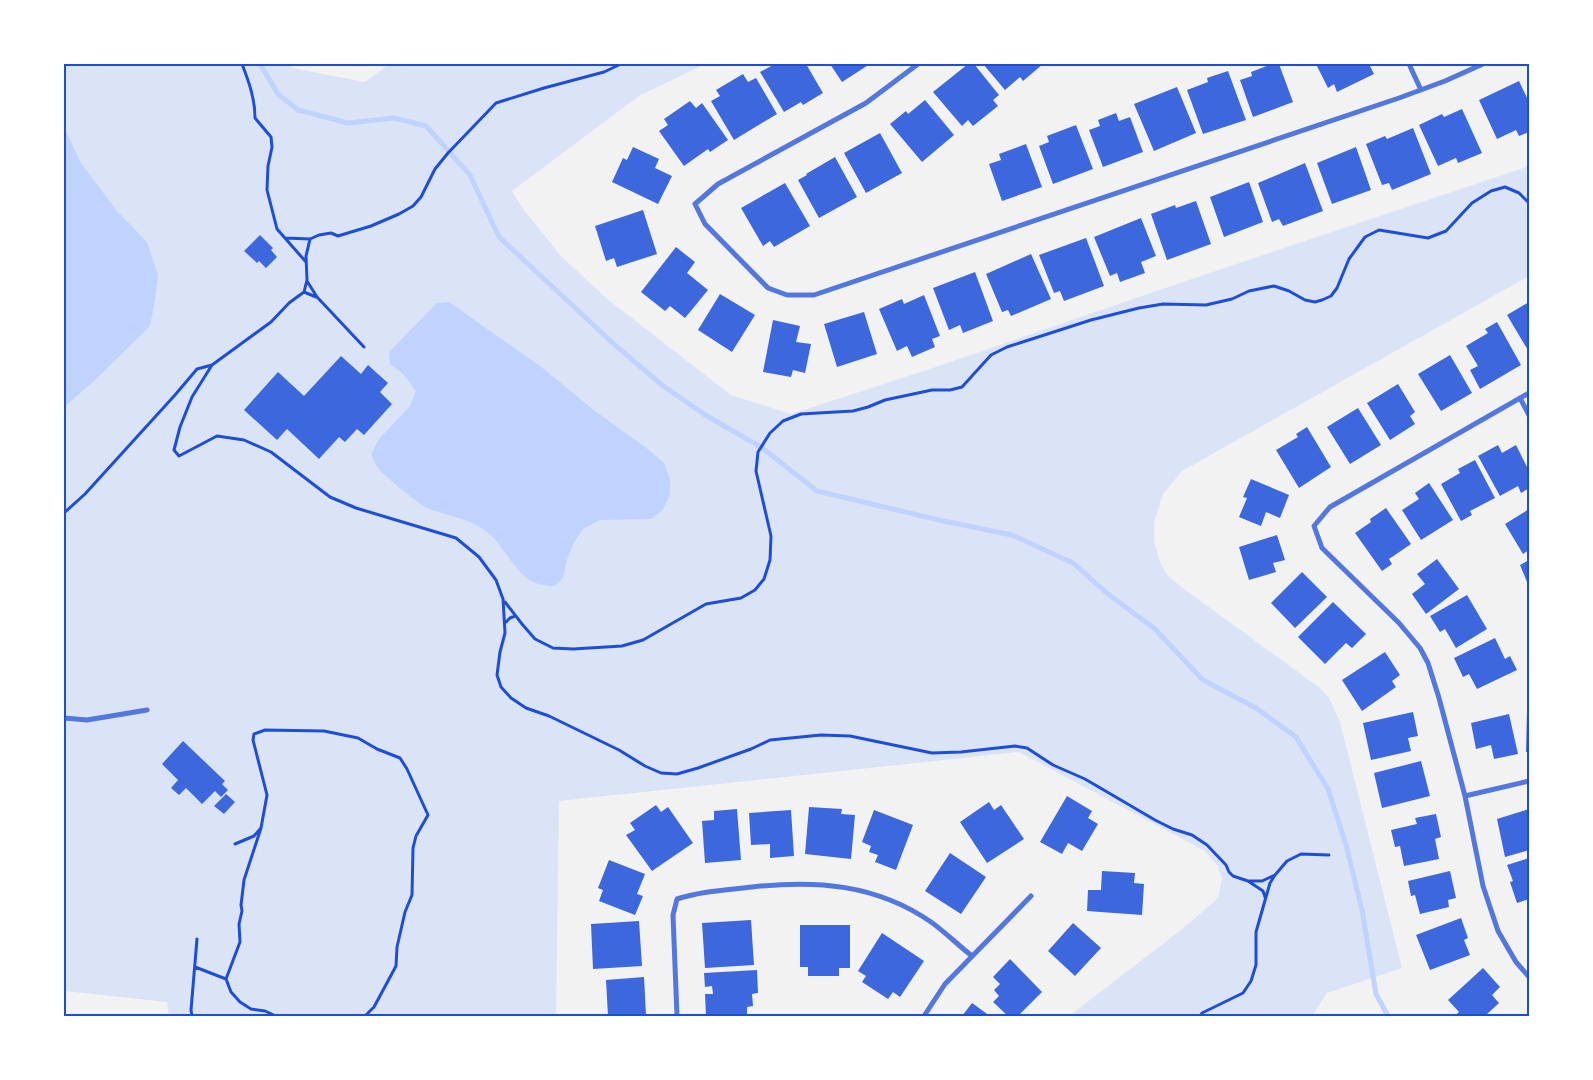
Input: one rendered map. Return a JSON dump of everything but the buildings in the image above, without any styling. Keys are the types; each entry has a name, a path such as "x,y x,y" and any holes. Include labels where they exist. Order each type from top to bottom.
{"street":[{"path":"918,64 866,103 718,184 695,204 705,224 768,288 788,296 814,295 1262,145 1421,90 1483,64"},
{"path":"1410,64 1421,90"},
{"path":"1529,393 1330,507 1314,526 1322,548 1399,623 1420,648 1428,663 1465,796 1483,886 1498,931 1516,962 1529,977"},
{"path":"1520,398 1529,415"},
{"path":"64,718 87,720 147,710"},
{"path":"1465,796 1529,781"},
{"path":"677,1016 673,915 677,899 697,893 788,883 847,887 879,895 906,907 931,922 972,956"},
{"path":"924,1016 945,984 1031,896"}],"path":[{"path":"242,64 250,82 255,106 255,118 271,137 272,147 268,166 267,190 278,229 307,263"},
{"path":"286,238 310,239 320,235 331,234 338,236 399,214 414,206 421,197 435,169 496,103 604,72 621,64"},
{"path":"310,239 306,256 307,280 304,292 289,303 271,322 212,365 192,396 180,427 174,450 179,456 217,436 244,440 271,452 330,497 356,508 456,538 479,557 496,580 503,599 535,639 553,648 572,649 622,646 643,640 706,604 741,598 754,590 764,579 770,560 771,536 756,471 758,452 770,433 783,421 801,414 853,411 886,400 932,390 950,390 962,386 991,355 1008,346 1091,320 1139,308 1163,304 1206,305 1232,299 1250,291 1274,286 1289,291 1305,300 1314,302 1322,300 1331,296 1337,288 1349,259 1354,252 1366,237 1378,230 1428,238 1446,231 1472,203 1491,191 1504,187 1519,193 1529,203"},
{"path":"307,280 317,297 364,347"},
{"path":"304,292 317,297"},
{"path":"64,513 86,494 197,369 212,365"},
{"path":"503,599 505,633 497,675 501,686 511,698 526,708 548,716 619,750 660,773 677,774 698,768 724,760 770,740 821,734 850,736 932,753 1015,746 1027,748 1053,765 1085,779 1155,820 1173,829 1192,835 1207,845 1226,865 1233,876 1248,881 1262,882 1275,874 1288,861 1301,854 1329,855"},
{"path":"505,623 515,616"},
{"path":"276,1016 264,1011 251,1009 240,1002 231,992 226,979 240,942 239,924 242,911 244,880 262,828 267,795 253,740 254,734 265,730 324,731 358,738 377,749 400,758 428,815 416,836 412,894 405,912 397,947 396,966 374,1008 366,1016"},
{"path":"235,844 254,836 262,828"},
{"path":"1200,1016 1202,1013 1243,994 1251,981 1256,965 1256,932 1270,883 1275,874"},
{"path":"1248,881 1263,891 1266,899"},
{"path":"192,1016 197,939"},
{"path":"195,967 226,979"}],"shaded area":[{"path":"64,64 289,64 292,68 365,82 389,64 705,64 639,96 512,191 521,206 560,255 606,298 731,395 791,414 927,370 1529,166 1529,276 1182,471 1163,494 1154,523 1154,541 1160,562 1168,576 1320,688 1329,698 1340,722 1402,968 1327,993 1312,1016 1069,1016 1181,930 1218,898 1222,878 1217,865 1205,851 1019,752 559,801 556,1016 169,1016 167,1002 64,991"}],"water":[{"path":"64,127 81,163 117,211 147,242 158,275 150,326 92,383 64,407"},
{"path":"449,302 540,366 595,411 664,463 670,480 670,495 662,511 651,519 600,520 583,529 574,542 563,578 555,586 542,585 531,581 522,574 492,537 477,525 429,509 418,502 382,472 371,454 379,439 410,406 416,391 403,374 390,364 389,352 437,303"}],"waterway":[{"path":"260,64 278,94 298,110 348,123 394,118 426,126 470,175 499,237 616,346 662,385 705,415 761,447 817,491 943,521 1012,535 1073,563 1108,594 1155,629 1203,680 1256,708 1296,737 1328,789 1346,845 1362,910 1376,994 1388,1016"}]}
